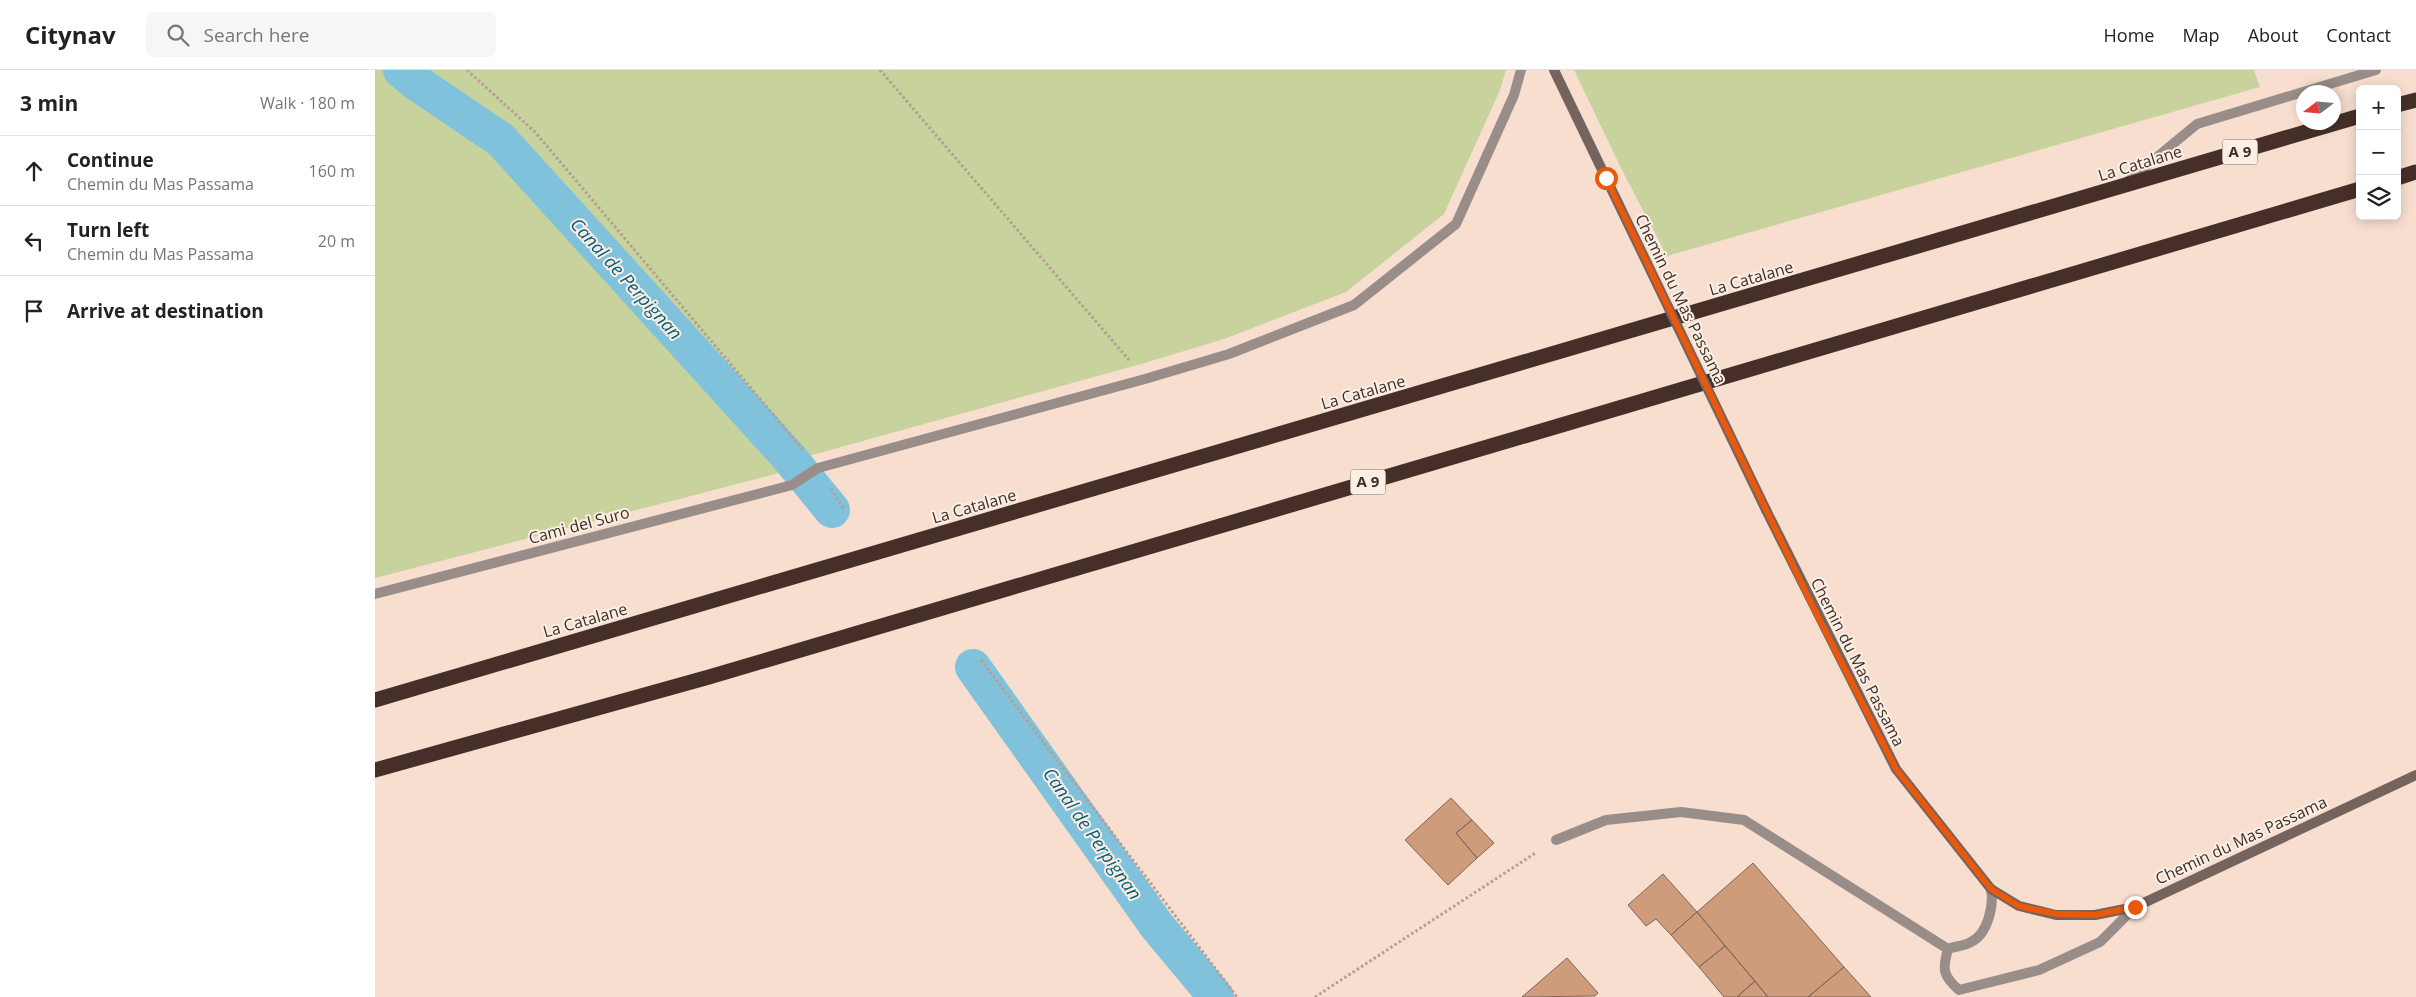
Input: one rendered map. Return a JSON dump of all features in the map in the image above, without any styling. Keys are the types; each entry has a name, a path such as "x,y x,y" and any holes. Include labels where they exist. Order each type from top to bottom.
{"highway":[{"path":"2401,104 2416,100"},
{"name":"La Catalane","path":"375,700 2356,117"},
{"path":"2401,177 2416,172"},
{"name":"A 9","path":"375,770 719,674 2356,190"}],"street":[{"name":"Cami del Suro","path":"375,594 791,485 818,468 1145,379 1229,354 1354,305 1456,224 1514,95 1521,70"},
{"name":"Chemin du Mas Passama","path":"1554,70 1766,510 1896,769 1991,889 2019,906 2056,914 2095,915 2135,907 2416,775"},
{"path":"2121,187 2197,124 2376,70"},
{"path":"1556,840 1606,820 1681,812 1744,820 1948,949 1971,942 1984,929 1994,903 1991,889"},
{"path":"1948,949 1943,964 1947,979 1958,994 2039,970 2100,942 2135,907"}],"path":[{"path":"467,70 535,132 818,468"},
{"path":"880,70 1145,379"},
{"path":"981,660 1237,997"},
{"path":"1315,997 1556,840"}],"green space":[{"path":"375,70 1506,70 1500,90 1444,214 1346,292 1224,339 1141,364 812,455 783,472 375,578"},
{"path":"1574,70 2254,70 2260,87 1667,256 1622,170"}],"building":[{"path":"1451,798 1472,820 1456,833 1477,858 1448,885 1405,840"},
{"path":"1472,820 1494,843 1477,858 1456,833"},
{"path":"1753,863 1844,967 1808,997 1768,997 1697,912"},
{"path":"1663,874 1697,912 1671,935 1656,919 1646,926 1628,905"},
{"path":"1697,912 1725,946 1699,967 1671,935"},
{"path":"1725,946 1755,981 1737,997 1724,997 1699,967"},
{"path":"1567,958 1598,993 1595,996 1522,997"},
{"path":"1844,967 1871,997 1808,997"},
{"path":"1755,981 1768,997 1737,997"}],"waterway":[{"name":"Canal de Perpignan","path":"401,70 414,81 501,140 787,455 832,510"},
{"name":"Canal de Perpignan","path":"973,667 1157,926 1216,997"}],"route":[{"path":"1606,178 1813,607 1896,769 1991,889 2019,906 2056,914 2095,915 2135,907"}]}
